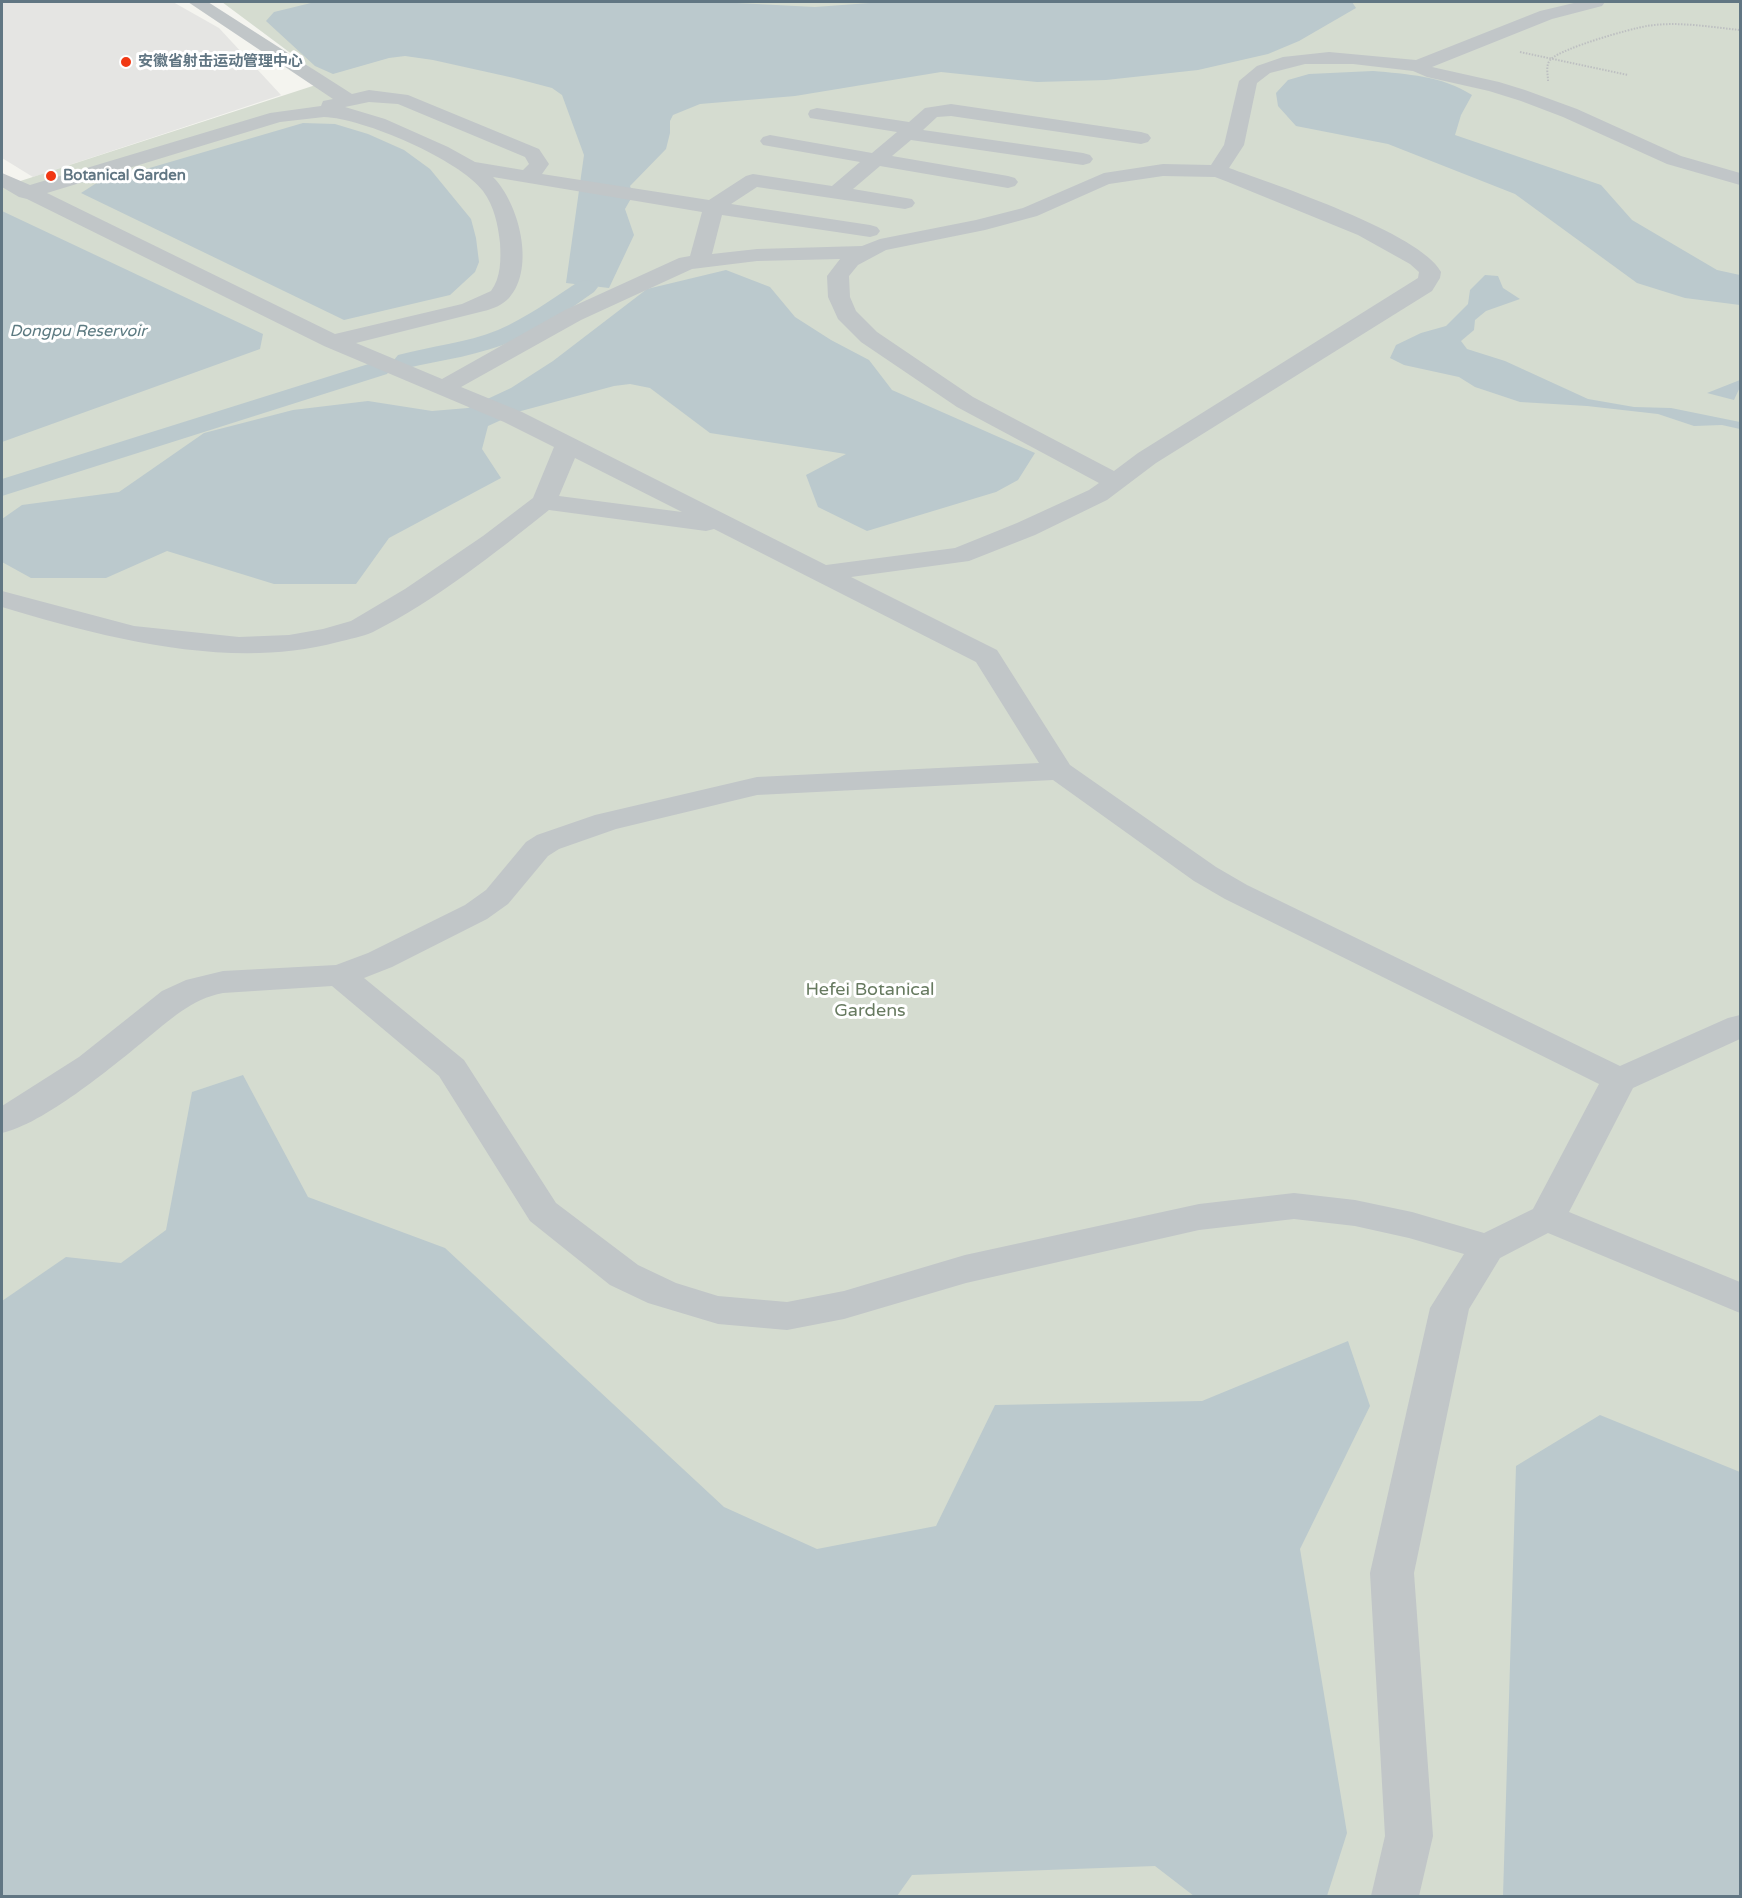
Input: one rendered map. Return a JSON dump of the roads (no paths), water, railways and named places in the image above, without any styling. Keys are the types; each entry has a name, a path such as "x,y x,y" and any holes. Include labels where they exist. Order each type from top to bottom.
{"street":[{"path":"197,2 348,100"},
{"path":"1418,66 1546,15 1596,2"},
{"path":"1217,171 1234,145 1248,81 1266,67 1294,61 1320,59 1361,60 1418,66 1429,72 1498,86 1706,173 1740,179"},
{"path":"26,193 277,117 369,96 401,99 532,153 539,164 542,179"},
{"path":"836,193 932,112 951,110 1141,138"},
{"path":"302,112 334,111 357,115 421,142 473,168 713,207 880,245 978,226 1030,212 1087,184 1120,175 1163,170 1217,171 1300,202 1391,243 1425,263 1430,271 1430,277 1424,286 1411,296 1156,452 1098,495 1026,529 960,555 900,561 823,573"},
{"path":"816,114 1083,159"},
{"path":"770,141 1008,182"},
{"path":"332,341 435,318 478,306 498,297 505,288 511,255 511,232 496,193 473,168"},
{"path":"2,179 26,193 332,341 513,417 987,656 1059,771 1204,873 1236,891 1619,1080"},
{"path":"496,193 512,186 542,179"},
{"path":"700,261 713,207 753,180 905,204"},
{"path":"444,387 573,315 678,267 700,261 867,241"},
{"path":"867,241 838,276 838,297 846,314 869,337 965,402 1037,442 1115,481"},
{"path":"2,599 70,620 134,634 256,645 325,637 362,627 416,595 544,502 568,444"},
{"path":"544,502 732,526"},
{"path":"2,1121 32,1106 98,1062 174,999 186,992 223,982 340,975 380,960 476,912 497,897 537,849 563,836 606,822 758,786 1059,771"},
{"path":"340,975 452,1068 543,1212 624,1275 662,1293 718,1310 787,1316 844,1305 965,1269 1199,1217 1294,1206 1354,1213 1412,1224 1487,1248"},
{"path":"1395,1896 1409,1836 1392,1574 1450,1308 1487,1248 1547,1218 1619,1080 1740,1026"},
{"path":"1547,1218 1709,1283 1740,1299"}],"water":[{"path":"315,2 717,2 815,7 883,2 1352,2 1356,8 1299,41 1268,54 1198,70 1106,80 1037,82 941,72 795,96 700,104 673,115 666,149 630,186 633,195 625,209 634,235 609,288 566,283 584,155 562,95 552,88 514,78 405,56 389,58 333,74 315,66 266,21 274,12"},
{"path":"1373,71 1437,80 1472,95 1461,115 1455,135 1601,185 1632,220 1717,270 1740,275 1740,305 1685,298 1637,283 1515,194 1388,144 1296,126 1278,106 1276,93 1288,80 1309,74"},
{"path":"303,123 335,124 368,134 404,150 430,169 471,219 479,262 475,272 450,295 344,320 81,193 95,184"},
{"name":"Dongpu Reservoir","path":"2,211 263,334 260,349 2,442"},
{"path":"726,270 770,287 795,317 869,360 892,390 1035,453 1018,480 996,492 867,531 818,507 806,475 846,454 710,433 650,388 630,384 614,386 521,411 488,426 482,449 501,478 389,538 356,584 274,584 167,551 106,578 31,578 2,562 2,519 22,505 119,492 204,433 293,410 368,401 432,411 468,408 511,388 553,361 647,289"},
{"path":"1485,275 1498,276 1503,288 1520,299 1486,311 1475,320 1474,330 1461,341 1467,349 1505,361 1588,399 1634,407 1671,408 1740,422 1740,429 1722,425 1694,426 1658,414 1587,406 1520,402 1475,387 1459,377 1404,365 1390,358 1396,345 1421,333 1446,326 1468,304 1470,290"},
{"path":"1740,380 1740,387 1734,400 1707,393"},
{"path":"243,1075 308,1197 445,1248 724,1507 817,1549 936,1526 995,1405 1202,1401 1348,1341 1370,1406 1300,1549 1347,1833 1327,1896 1194,1896 1155,1866 912,1875 897,1896 2,1896 2,1301 66,1257 121,1263 166,1230 192,1092"},
{"path":"1600,1415 1740,1472 1740,1896 1503,1896 1516,1466"}],"waterway":[{"path":"407,360 495,340 537,319 586,287"},
{"path":"2,488 378,369"}],"place":[{"name":"安徽省射击运动管理中心","path":"126,62"},
{"name":"Botanical Garden","path":"51,176"}],"park label":[{"name":"Hefei Botanical Gardens","path":"870,1000"}]}
